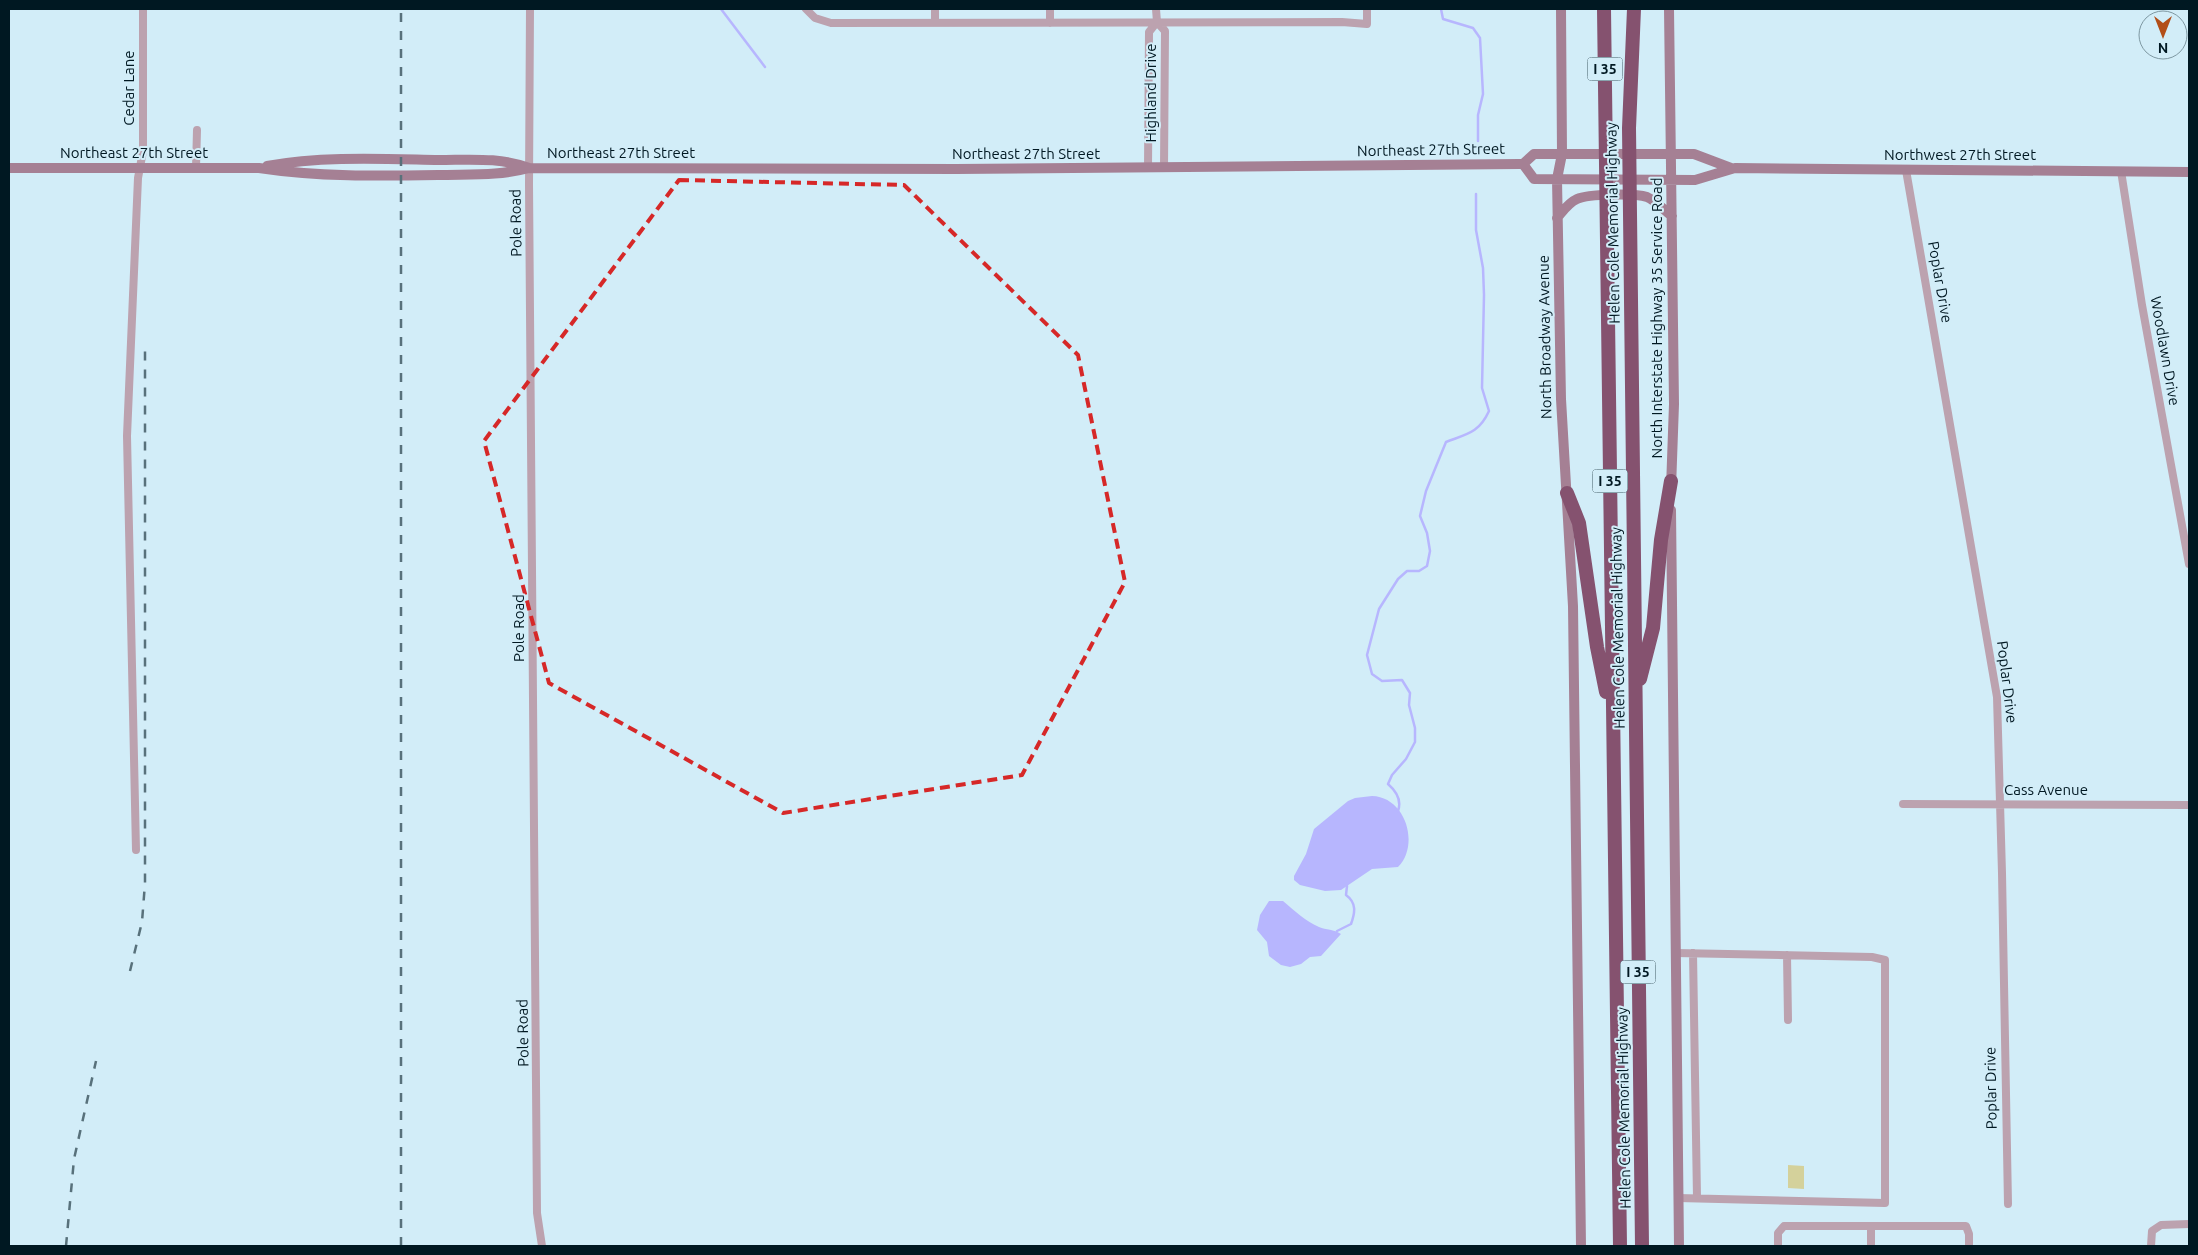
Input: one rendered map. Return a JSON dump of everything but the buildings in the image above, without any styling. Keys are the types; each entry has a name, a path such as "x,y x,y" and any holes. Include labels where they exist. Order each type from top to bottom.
{"highway":[{"name":"Helen Cole Memorial Highway","path":"1604,9 1620,1246"},
{"name":"Helen Cole Memorial Highway","path":"1634,9 1628,128 1642,1246"},
{"path":"1635,697 1652,628 1671,481"},
{"path":"1567,493 1579,523 1597,647 1613,724"}],"main road":[{"path":"1561,9 1562,154"},
{"name":"North Interstate Highway 35 Service Road","path":"1669,9 1674,404 1670,581 1679,1246"},
{"name":"Northeast 27th Street","path":"9,168 259,168 293,173 381,175 512,173 529,168 1164,168 1523,164 1534,154 1562,154"},
{"name":"Northwest 27th Street","path":"1562,154 1694,154 1731,168"},
{"name":"North Broadway Avenue","path":"1562,154 1557,179 1561,399 1573,606 1581,1246"},
{"name":"Northeast 27th Street","path":"259,168 292,162 414,160 513,162 529,168"},
{"name":"Northeast 27th Street","path":"1523,164 1534,179 1557,179"},
{"name":"Northwest 27th Street","path":"1557,179 1695,180 1731,168 2189,172"},
{"path":"1558,218 1574,200 1595,196 1641,196 1651,200 1672,216"}],"street":[{"name":"Cedar Lane","path":"136,850 127,436 142,151 143,9"},
{"name":"Pole Road","path":"530,9 529,168 537,1214 542,1246"},
{"path":"806,9 820,20 831,23 1342,22 1368,24 1367,9"},
{"path":"935,9 935,23"},
{"path":"1050,9 1050,23"},
{"name":"Highland Drive","path":"1148,168 1149,32 1156,22 1156,9"},
{"name":"Highland Drive","path":"1156,22 1165,31 1164,168"},
{"path":"196,168 197,130"},
{"name":"Poplar Drive","path":"1906,170 1993,669 1999,715 2008,1204"},
{"name":"Woodlawn Drive","path":"2121,171 2142,305 2189,564"},
{"name":"Cass Avenue","path":"1903,804 2189,805"},
{"path":"1676,953 1872,957 1885,960 1885,1203 1678,1198"},
{"path":"1693,953 1697,1198"},
{"path":"1787,955 1788,1020"},
{"path":"2151,1246 2152,1231 2161,1224 2189,1224"},
{"path":"1778,1246 1778,1234 1784,1226 1966,1226 1969,1234 1969,1246"},
{"path":"1871,1226 1871,1246"}],"highlighted area":[{"path":"679,180 904,185 1078,355 1125,582 1022,775 783,813 549,683 484,441"}],"shaded area":[{"path":"1788,1165 1804,1166 1804,1189 1788,1188"}],"water":[{"path":"1372,796 1384,798 1393,804 1401,813 1406,824 1408,847 1405,858 1398,867 1372,869 1341,890 1325,891 1300,885 1294,880 1294,876 1306,854 1314,829 1348,801 1355,798"},
{"path":"1269,901 1283,901 1314,925 1341,934 1321,956 1310,957 1301,964 1290,967 1281,965 1269,956 1267,942 1257,930 1260,915"}],"waterway":[{"path":"721,9 765,67"},
{"path":"1441,9 1443,19 1473,28 1480,38 1483,94 1478,115 1478,141"},
{"path":"1398,811 1398,796 1388,784 1392,775 1406,759 1415,742 1415,728 1409,705 1410,693 1402,680 1382,681 1372,674 1367,655 1379,609 1398,579 1407,571 1419,571 1427,566 1430,551 1427,533 1420,516 1426,491 1446,442 1472,432 1481,424 1489,411 1482,388 1484,295 1483,268 1476,230 1476,194"},
{"path":"1337,931 1351,924 1353,916 1354,908 1352,901 1346,895 1347,886"}],"railway":[{"path":"401,9 401,1246"},
{"path":"130,971 142,922 145,883 145,343"},
{"path":"66,1246 74,1159 96,1061"}]}
